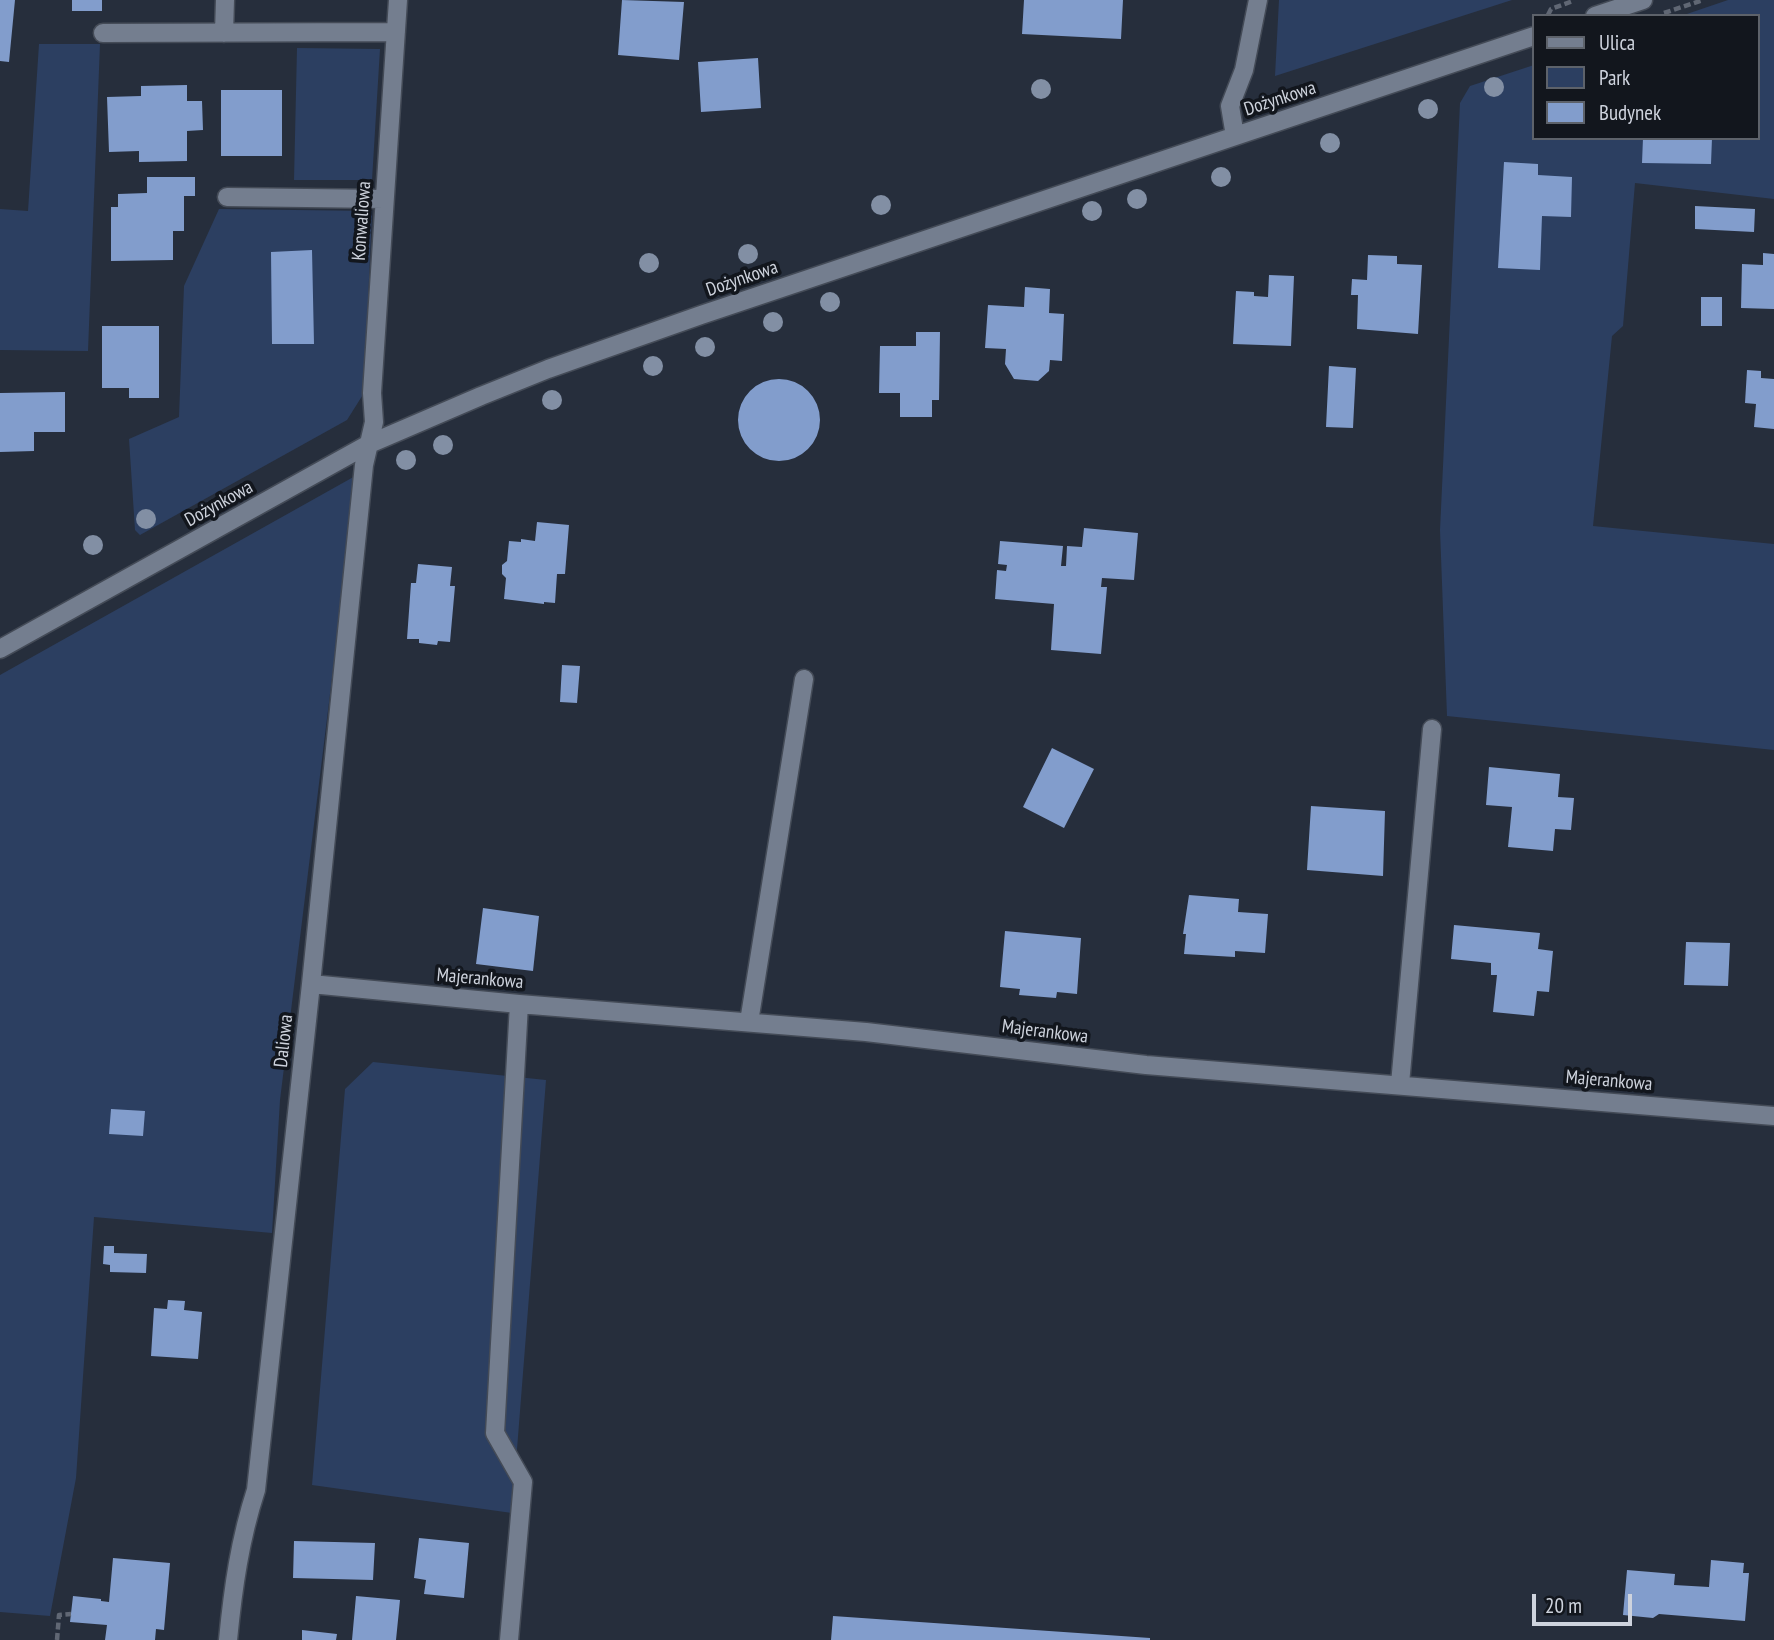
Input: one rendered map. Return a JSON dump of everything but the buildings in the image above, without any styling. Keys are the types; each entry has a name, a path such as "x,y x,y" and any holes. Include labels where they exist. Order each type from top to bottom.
{"street":[{"path":"224,33 225,0"},
{"name":"Konwaliowa","path":"367,445 374,422 372,393 398,0"},
{"path":"1235,136 1230,106 1244,70 1258,0"},
{"path":"1601,14 1643,0"},
{"path":"103,33 396,32"},
{"name":"Dożynkowa","path":"0,649 367,445 548,369 1532,37"},
{"path":"227,197 384,199"},
{"name":"Daliowa","path":"228,1640 233,1583 245,1523 256,1490 367,445"},
{"path":"750,1022 804,679"},
{"path":"1400,1084 1432,729"},
{"name":"Majerankowa","path":"311,984 866,1032 1146,1065 1774,1116"},
{"path":"509,1640 523,1482 495,1433 519,1004"}],"path":[{"path":"1549,14 1551,9 1577,0"},
{"path":"1663,14 1703,0"},
{"path":"57,1640 59,1615 71,1614"}],"green space":[{"path":"1279,0 1512,0 1275,76"},
{"path":"1728,0 1774,0 1774,199 1635,183 1623,326 1612,336 1593,526 1774,544 1774,750 1447,716 1440,530 1460,103 1470,86 1532,66 1532,140 1760,140 1760,14 1687,14"},
{"path":"39,44 100,44 88,351 0,350 0,209 28,211"},
{"path":"297,48 380,49 372,180 294,180"},
{"path":"219,209 372,211 364,393 347,420 140,535 135,530 129,439 179,417 184,286"},
{"path":"357,475 280,1100 272,1233 94,1217 76,1478 50,1616 0,1612 0,675"},
{"path":"373,1062 546,1080 512,1513 312,1485 345,1089"}]}
